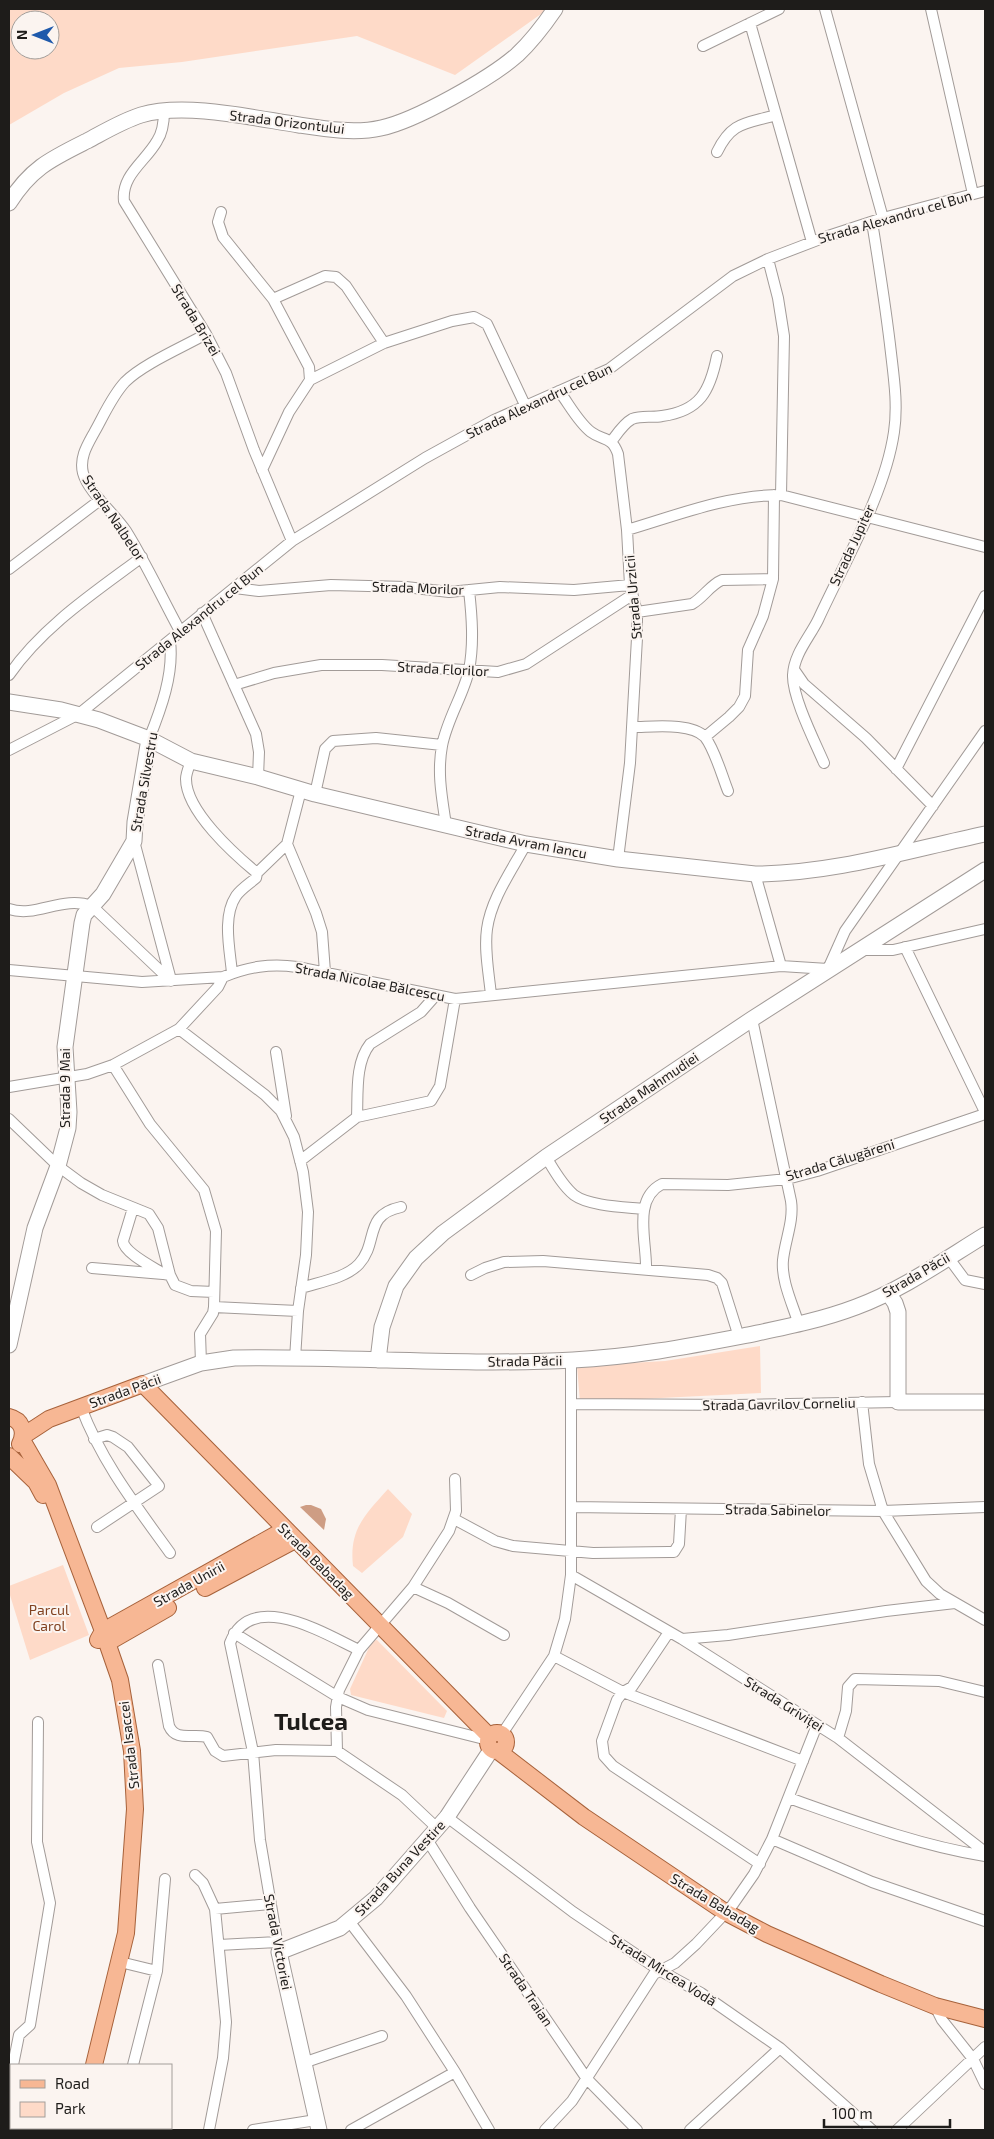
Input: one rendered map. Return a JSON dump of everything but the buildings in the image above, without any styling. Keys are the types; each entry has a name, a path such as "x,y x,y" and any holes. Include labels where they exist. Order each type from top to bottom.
{"main road":[{"name":"Strada Păcii","path":"16,1424 50,1419 143,1384"},
{"name":"Strada Babadag","path":"143,1384 289,1535 324,1568 496,1743 607,1824 767,1934 935,2006 985,2019"},
{"path":"9,1454 18,1448 16,1424"},
{"name":"Strada Isaccei","path":"16,1424 48,1485 100,1636 121,1732 127,1810 118,1932 87,2064"},
{"name":"Strada Isaccei","path":"9,1454 36,1482 44,1498 100,1636 120,1680 135,1777 132,1867 126,1933 94,2064"},
{"name":"Strada Unirii","path":"100,1636 289,1535"},
{"name":"Strada Babadag","path":"728,1909 884,1976 938,1997 985,2010"}],"street":[{"name":"Strada Orizontului","path":"9,203 32,172 50,160 141,115 164,111 198,111 341,130 382,128 411,118 494,72 517,55 556,9"},
{"path":"702,46 778,9"},
{"path":"825,9 883,218"},
{"path":"931,9 973,194"},
{"path":"750,23 812,242"},
{"name":"Strada Brizei","path":"164,111 164,123 158,141 125,185 124,201 206,334 226,373 262,470 292,541"},
{"path":"717,152 724,139 736,127 776,114"},
{"name":"Strada Alexandru cel Bun","path":"9,750 79,714 292,541 425,458 525,405 599,374 621,362 722,283 768,259 812,242 883,218 985,191"},
{"path":"221,212 218,222 223,238 273,299 309,367 310,380"},
{"name":"Strada Jupiter","path":"794,669 799,654 815,626 866,517 889,459 895,430 896,395 872,222"},
{"path":"704,738 729,717 745,696 748,650 763,616 773,579 785,361 784,336 778,298 768,259"},
{"path":"273,299 325,276 336,277 346,286 384,343"},
{"path":"262,470 289,412 310,380 384,343 439,325 474,317 487,324 525,405"},
{"name":"Strada Nalbelor","path":"180,631 142,557 124,529 100,500 83,475 81,463 87,446 118,391 126,381 140,370 206,334"},
{"path":"559,391 589,431 611,442 631,420 645,416 662,416 691,407 708,388 717,356"},
{"name":"Strada Urzicii","path":"611,442 616,447 618,454 627,530 631,590 637,612 636,688 630,763 618,859"},
{"path":"627,530 720,502 755,496 778,495 985,547"},
{"path":"9,569 100,500"},
{"path":"9,676 31,648 66,615 142,557"},
{"path":"637,612 692,604 700,600 716,582 722,580 773,579"},
{"name":"Strada Morilor","path":"235,588 259,591 331,585 406,587 449,592 517,586 631,590"},
{"path":"446,825 439,772 442,745 450,718 469,672 472,634 469,590"},
{"name":"Strada Florilor","path":"234,685 274,673 321,665 382,665 469,672 498,672 526,664 631,590"},
{"path":"896,769 985,596"},
{"path":"202,613 256,734 259,752 258,777"},
{"name":"Strada Silvestru","path":"170,641 171,662 165,689 149,739 134,822 134,841 171,981"},
{"path":"794,669 793,676 797,693 824,764"},
{"path":"794,669 804,684 866,738 933,806"},
{"name":"Strada Avram Iancu","path":"9,702 79,714 149,739 191,761 258,777 308,792 526,844 618,859 755,874 814,871 985,834"},
{"path":"633,727 686,728 696,731 704,738 728,791"},
{"path":"828,969 845,931 985,731"},
{"path":"9,1087 87,1074 113,1065 179,1029 228,975 230,910 236,896 256,878 257,873 287,844 325,749 333,741 376,738 442,745"},
{"path":"191,761 186,778 187,786 206,822 218,838 257,873"},
{"name":"Strada 9 Mai","path":"9,1345 11,1311 35,1228 58,1166 68,1128 65,1047 82,923 92,906 104,894 134,841"},
{"path":"287,844 322,932 325,972"},
{"path":"491,995 487,929 497,901 526,844"},
{"name":"Strada Mahmudiei","path":"378,1360 382,1327 396,1286 411,1264 443,1232 546,1157 752,1019 985,870"},
{"path":"755,874 781,966"},
{"path":"9,909 21,912 80,902 92,906 171,981"},
{"path":"860,950 893,950 985,928"},
{"path":"905,947 985,1113"},
{"name":"Strada Nicolae Bălcescu","path":"9,970 112,980 171,981 228,975 249,968 276,964 325,972 454,999 781,966 828,969"},
{"path":"357,1116 360,1066 364,1051 370,1044 421,1012 436,995"},
{"path":"300,1161 357,1116 431,1101 440,1086 454,999"},
{"path":"752,1019 793,1212 783,1260 783,1272 799,1324"},
{"path":"179,1029 265,1095 281,1110 287,1120"},
{"path":"276,1052 287,1120 300,1161 308,1212 306,1255 298,1311 295,1359"},
{"path":"113,1065 150,1124 204,1190 216,1231 214,1307 213,1313 200,1334 201,1363"},
{"name":"Strada Călugăreni","path":"643,1209 652,1192 662,1184 728,1185 787,1179 817,1171 985,1113"},
{"path":"9,1119 58,1166 81,1183 102,1195 149,1214 155,1220 158,1228 167,1275"},
{"path":"546,1157 565,1186 580,1199 643,1209 646,1269"},
{"path":"301,1288 339,1276 353,1269 360,1263 367,1251 372,1233 380,1216 391,1209 400,1207"},
{"path":"133,1208 123,1240 124,1245 130,1252 167,1275 181,1289 214,1292"},
{"name":"Strada Păcii","path":"143,1384 201,1363 234,1358 486,1362 571,1360 647,1354 799,1324 857,1307 888,1293 985,1234"},
{"path":"948,1257 965,1280 985,1284"},
{"path":"471,1275 504,1262 543,1261 646,1269 717,1278 726,1294 739,1337"},
{"path":"92,1268 167,1275"},
{"path":"888,1293 898,1312 898,1402"},
{"path":"214,1307 298,1311"},
{"path":"358,1650 299,1622 286,1618 272,1617 246,1622 234,1633 338,1697 368,1710 496,1743 554,1656 562,1634 571,1575 571,1360"},
{"path":"862,1402 869,1464 883,1511 926,1580 940,1594 985,1620"},
{"name":"Strada Gavrilov Corneliu","path":"572,1404 736,1405 985,1402"},
{"path":"81,1407 94,1439 134,1503 170,1553"},
{"path":"94,1439 107,1435 125,1444 160,1486 97,1528"},
{"path":"158,1665 172,1732 176,1735 207,1738 215,1751 223,1756 253,1752 337,1751 338,1697 348,1670 358,1650 413,1587 449,1531 454,1519 455,1479"},
{"name":"Strada Sabinelor","path":"571,1507 883,1511 985,1507"},
{"path":"454,1519 495,1541 506,1544 571,1552 674,1552 680,1544 681,1509"},
{"name":"Strada Griviței","path":"571,1575 682,1639 838,1738 985,1852"},
{"path":"413,1587 448,1603 504,1635"},
{"path":"682,1639 728,1635 886,1611 955,1603"},
{"path":"669,1632 632,1687 623,1692 617,1700 602,1741 602,1749 608,1762 760,1864"},
{"name":"Strada Victoriei","path":"234,1633 230,1643 253,1752 260,1840 270,1904 317,2125"},
{"path":"554,1656 623,1692 803,1761"},
{"path":"838,1738 846,1711 848,1687 855,1679 939,1681 985,1692"},
{"path":"13,2064 19,2035 30,2025 50,1903 37,1842 38,1722"},
{"path":"545,2130 572,2101 618,2028 659,1970 666,1968 683,1956 728,1909 760,1864 789,1798 817,1725"},
{"name":"Strada Buna Vestire","path":"219,1945 278,1947 326,1935 350,1921 376,1898 428,1841 496,1743"},
{"name":"Strada Mircea Vodă","path":"337,1751 659,1970 701,1993 780,2048 872,2130"},
{"path":"789,1798 898,1836 951,1850 985,1856"},
{"path":"772,1839 872,1882 985,1921"},
{"name":"Strada Traian","path":"428,1841 587,2079 637,2130"},
{"path":"195,1875 203,1883 215,1908 226,2022 223,2058 208,2130"},
{"path":"135,2064 157,1971 165,1879"},
{"path":"215,1908 270,1904"},
{"path":"350,1921 406,1996 456,2072 489,2130"},
{"path":"120,1962 157,1971"},
{"path":"935,2006 942,2020 973,2059 985,2084"},
{"path":"303,2063 382,2036"},
{"path":"897,2130 985,2046"},
{"path":"690,2130 780,2048"},
{"path":"129,2049 135,2064"},
{"path":"352,2130 456,2072"},
{"path":"253,2130 317,2125"}],"green space":[{"path":"9,9 548,9 455,75 357,36 182,62 119,68 64,93 9,125"},
{"path":"760,1346 761,1393 580,1402 577,1366 665,1361"},
{"path":"388,1489 412,1514 403,1537 362,1573 353,1566 352,1553 356,1532 360,1523"},
{"name":"Parcul Carol","path":"63,1565 89,1635 30,1660 9,1592 9,1586"},
{"path":"377,1640 447,1711 444,1718 351,1695 350,1689 372,1641"}],"shaded area":[{"path":"306,1505 321,1509 326,1519 324,1530 300,1507"}],"district":[{"name":"Tulcea","path":"311,1722"}]}
